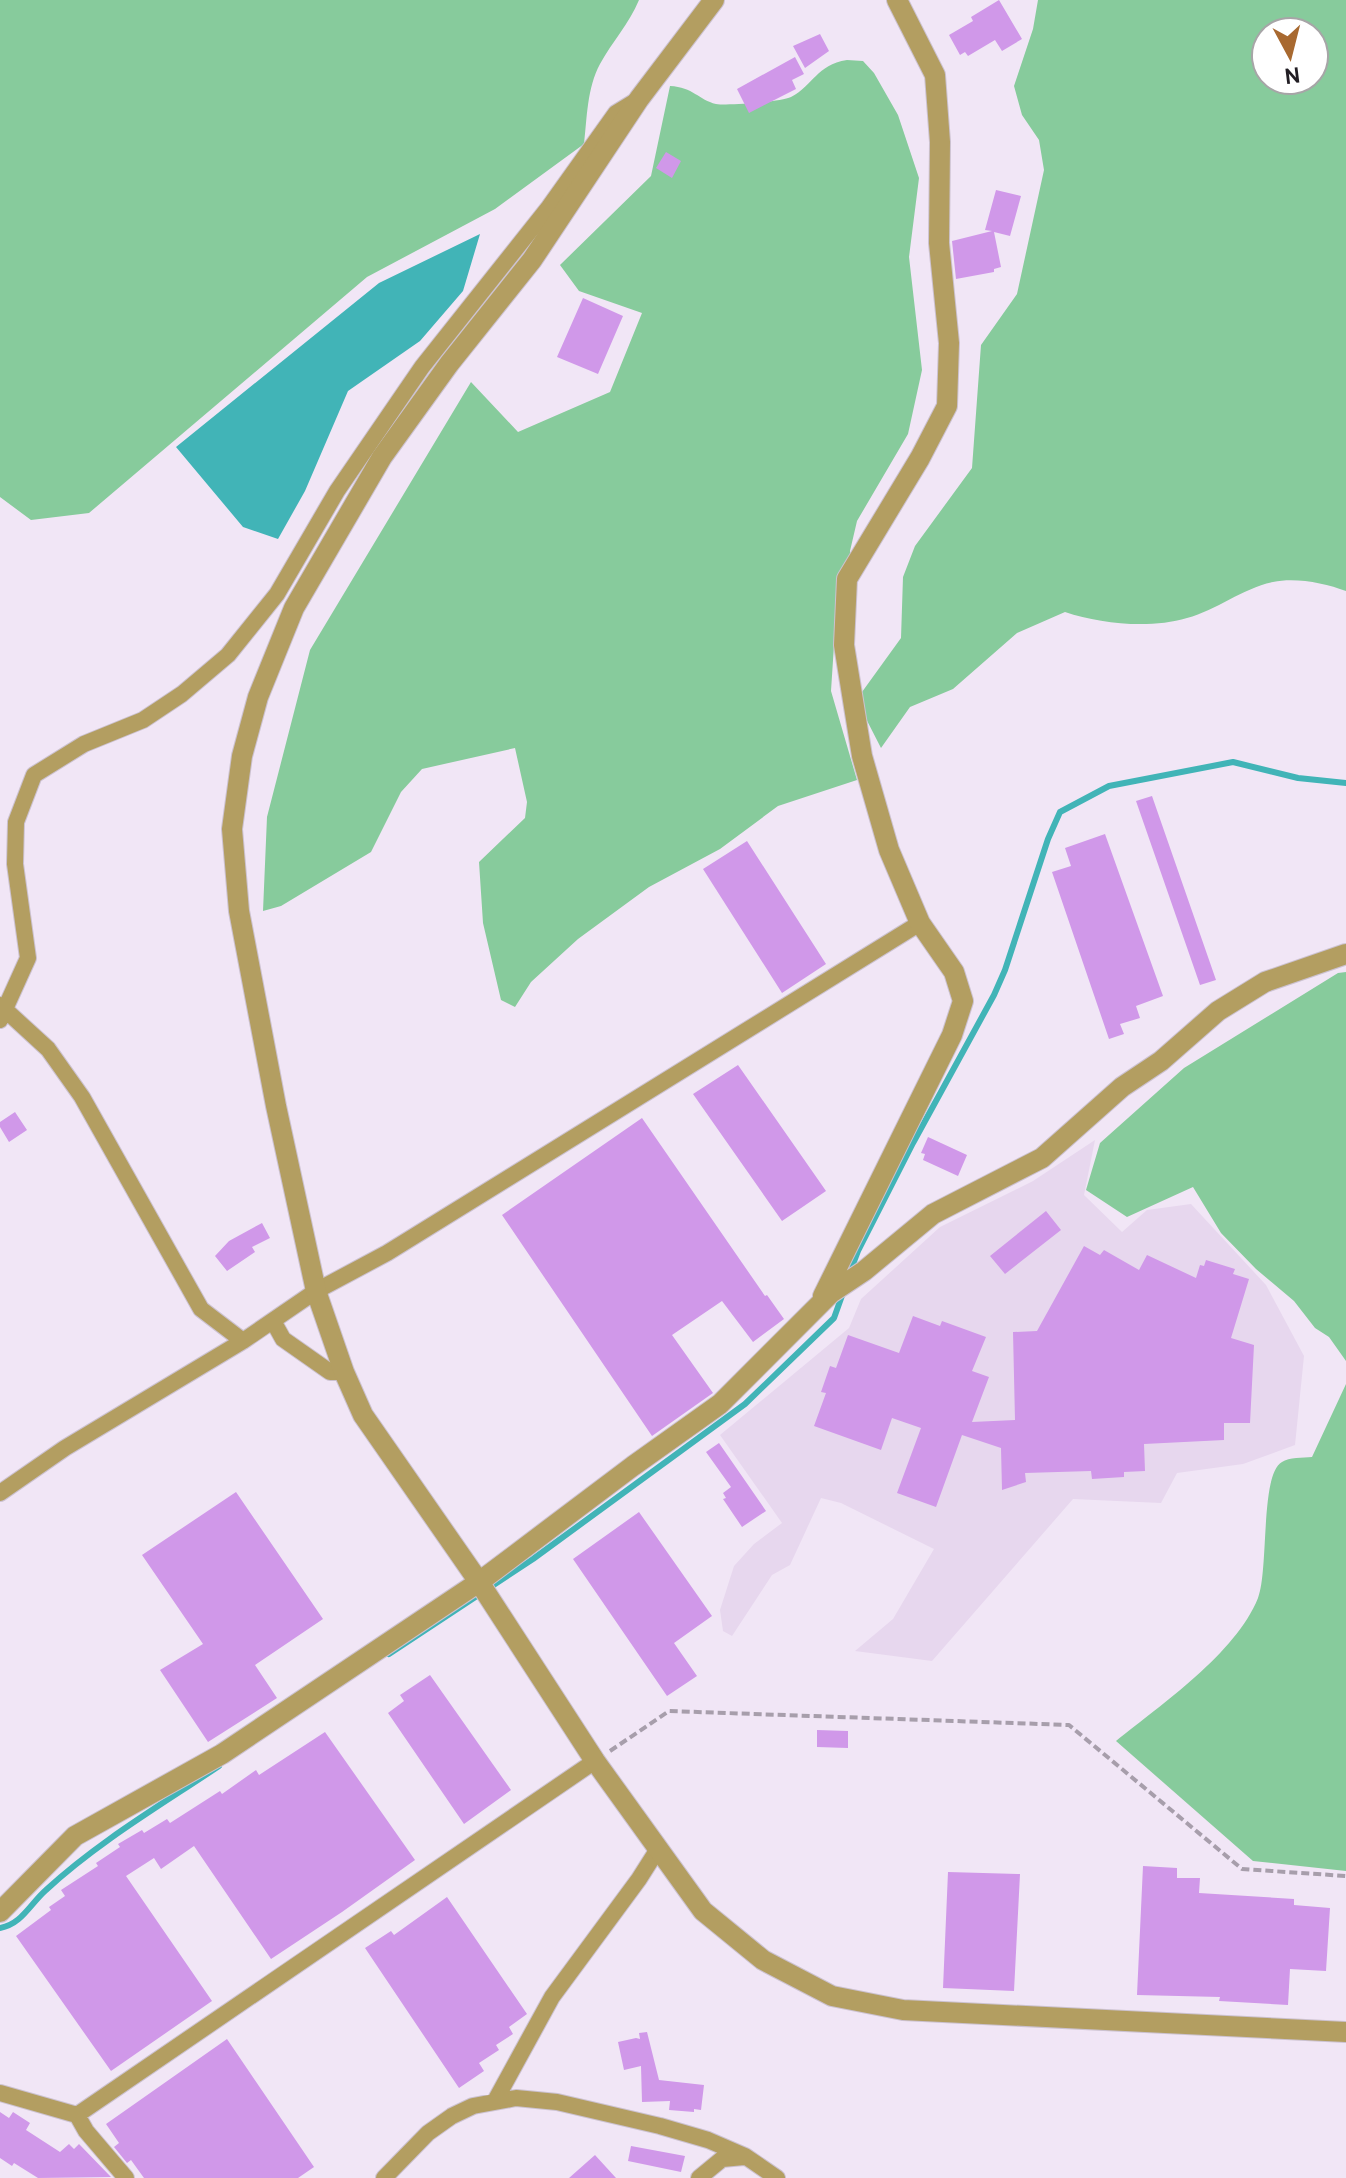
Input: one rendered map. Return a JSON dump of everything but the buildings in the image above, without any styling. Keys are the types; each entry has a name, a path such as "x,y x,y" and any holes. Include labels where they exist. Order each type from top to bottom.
{"street":[{"path":"714,0 639,99 532,260 449,364 382,457 294,608 258,697 242,756 232,829 239,911 276,1106 316,1291 344,1372 363,1415 479,1582 595,1761 703,1911 763,1960 832,1996 903,2010 1346,2032"},
{"path":"825,1300 952,1035 963,1001 954,972 920,923 889,850 862,756 844,645 847,579 920,458 947,406 949,343 939,243 940,142 935,75 897,0"},
{"path":"243,1341 201,1309 82,1097 48,1049 2,1012 28,958 15,864 16,822 34,775 84,744 143,720 182,694 228,655 277,594 337,491 422,367 549,207 616,113 639,99"},
{"path":"0,1493 65,1448 243,1341 316,1291 387,1253 920,923"},
{"path":"0,1912 75,1836 222,1754 479,1582 720,1404 825,1300 933,1214 1042,1158 1122,1087 1161,1061 1218,1011 1265,982 1346,954"},
{"path":"273,1321 283,1339 330,1372 344,1372"},
{"path":"77,2115 595,1761"},
{"path":"495,2101 552,1997 658,1849"},
{"path":"0,2093 77,2115 86,2131 126,2178"},
{"path":"384,2178 428,2133 452,2116 473,2106 516,2098 557,2102 708,2140 745,2156 777,2178"},
{"path":"699,2178 722,2159 745,2156"}],"path":[{"path":"595,1761 669,1711 1069,1725 1242,1869 1346,1876"}],"shaded area":[{"path":"1095,1140 1084,1195 1122,1232 1147,1210 1191,1204 1266,1285 1304,1356 1295,1445 1243,1464 1177,1473 1161,1503 1073,1499 932,1661 855,1651 893,1619 934,1549 841,1503 821,1498 790,1565 772,1575 732,1636 723,1631 720,1610 734,1566 754,1544 782,1523 720,1435 849,1328 861,1299 940,1227 1033,1181"}],"green space":[{"path":"0,0 639,0 592,83 584,144 495,209 367,277 89,513 31,520 0,497"},
{"path":"1038,0 1346,0 1346,591 1310,582 1273,582 1198,614 1157,623 1110,622 1065,612 1017,633 953,689 910,707 881,748 860,707 862,692 901,638 903,577 915,546 972,468 981,345 1017,294 1044,170 1039,140 1022,115 1014,86 1033,29"},
{"path":"847,60 863,61 874,73 898,115 919,178 909,257 922,370 908,434 857,521 850,551 854,602 834,645 831,691 857,780 778,806 720,849 649,887 578,939 531,982 515,1007 501,1000 483,923 479,862 525,818 527,802 515,748 422,769 401,792 371,852 281,906 263,911 267,817 310,650 471,382 518,432 610,392 642,313 579,291 560,265 651,176 670,86 716,104 776,100 791,97 828,66"},
{"path":"1346,972 1346,1361 1329,1337 1315,1328 1294,1301 1256,1269 1221,1233 1193,1187 1127,1217 1086,1190 1100,1143 1184,1068 1338,973"},
{"path":"1346,1384 1346,1871 1253,1861 1116,1741 1216,1658 1247,1618 1258,1598 1261,1584 1268,1503 1275,1470 1285,1460 1312,1457"}],"water":[{"path":"480,234 463,291 420,341 348,391 305,491 278,539 243,527 176,447 379,283"}],"waterway":[{"path":"850,1272 913,1143 994,995 1060,812 1109,786 1233,762 1298,778 1346,783"},
{"path":"389,1654 533,1559 745,1404 834,1318 844,1290"},
{"path":"0,1928 20,1918 66,1872 108,1840 219,1766"}]}
